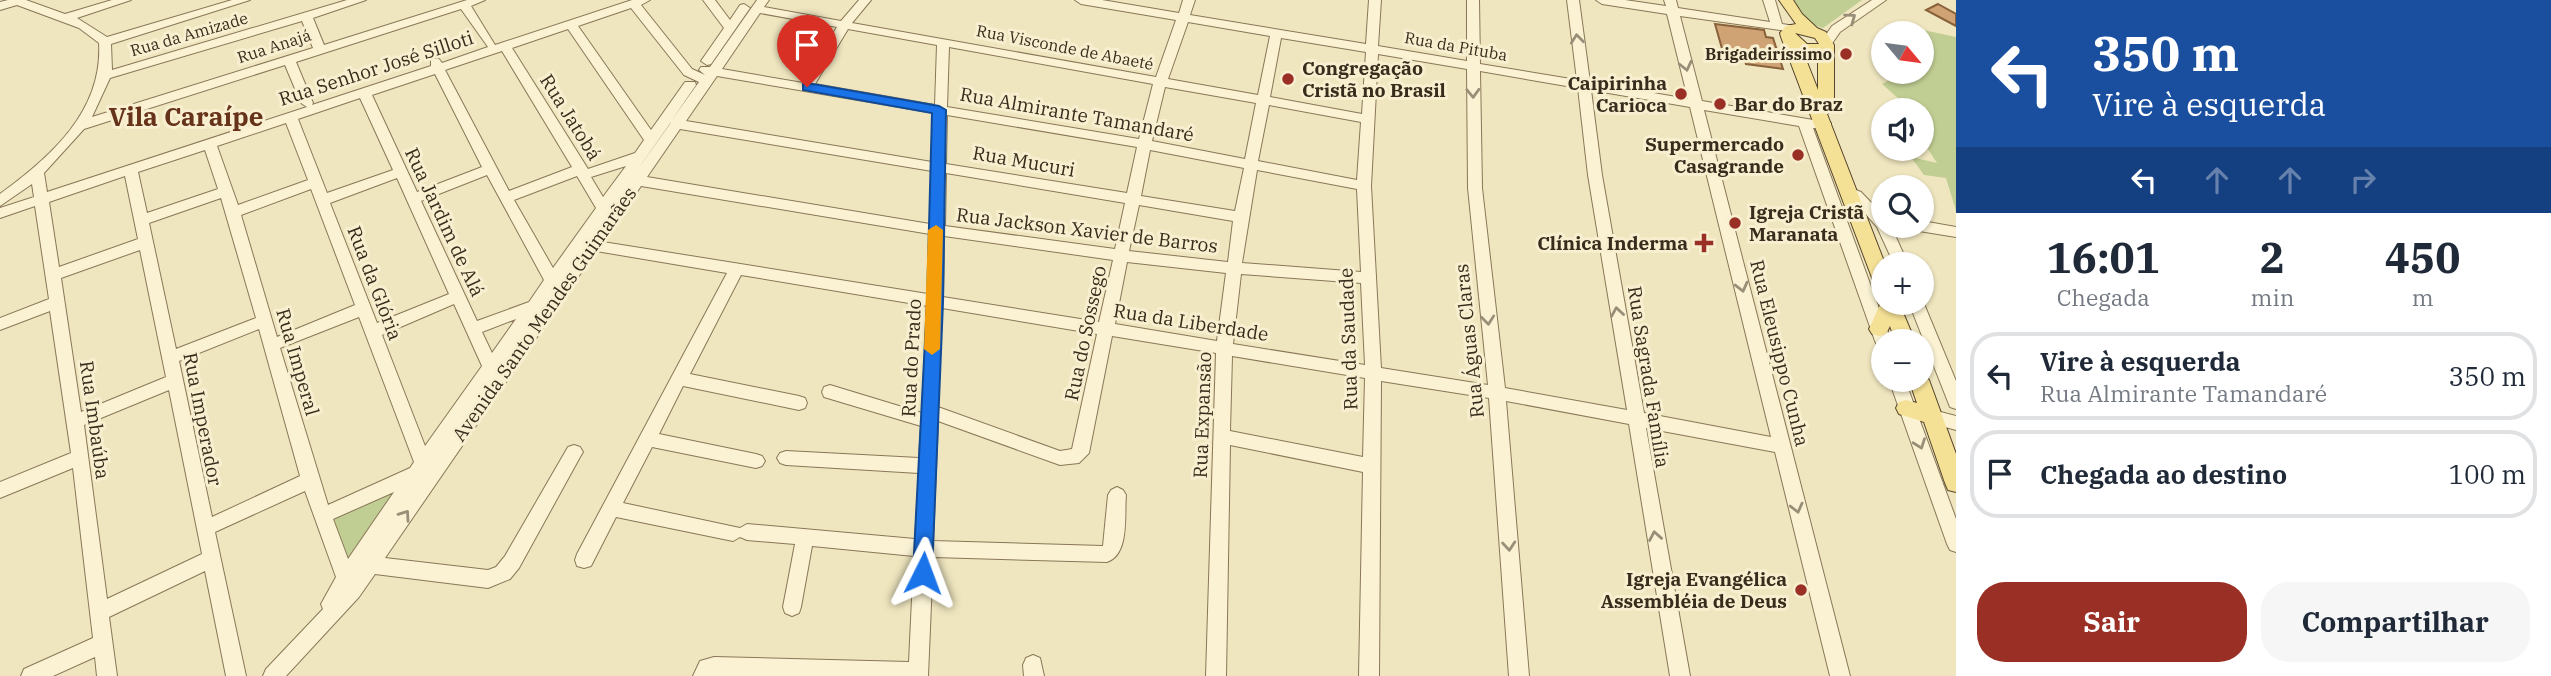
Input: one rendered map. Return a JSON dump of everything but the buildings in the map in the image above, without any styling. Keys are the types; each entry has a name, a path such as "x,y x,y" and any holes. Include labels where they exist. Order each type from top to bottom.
{"main road":[{"path":"1780,0 1788,31 1872,252"},
{"path":"1786,0 1796,17 1821,35 1826,45 1826,108 1878,252"},
{"path":"1788,31 1810,29"},
{"path":"1788,31 1813,49 1826,45"},
{"path":"1927,392 1941,414 1956,483"},
{"path":"1932,392 1956,465"},
{"path":"1906,408 1941,414"}],"street":[{"path":"68,17 125,0"},
{"path":"105,41 244,0"},
{"name":"Rua da Amizade","path":"107,75 306,16 335,4 360,0"},
{"name":"Rua Anajá","path":"79,126 479,0"},
{"path":"709,0 730,28"},
{"path":"807,87 845,24 864,0"},
{"name":"Rua da Pituba","path":"1081,0 1826,126"},
{"name":"Rua do Sossego","path":"929,416 1060,458 1073,458 1080,453 1144,144 1160,82 1189,0"},
{"name":"Rua da Saudade","path":"1369,676 1373,374 1364,186 1375,0"},
{"name":"Rua Águas Claras","path":"1473,0 1475,188 1497,393 1519,676"},
{"name":"Rua Sagrada Família","path":"1573,0 1582,85 1634,418 1680,676"},
{"path":"1602,0 1671,5 1788,31"},
{"path":"1769,0 1788,31"},
{"path":"1826,45 1836,29 1880,0"},
{"path":"0,6 17,1 68,17 93,29 105,41 107,75 103,89 79,126 37,171 0,203"},
{"path":"635,1 688,72 704,74"},
{"name":"Rua Senhor José Silloti","path":"0,213 41,196 307,103 505,46 635,1"},
{"name":"Rua Senhor José Silloti","path":"0,203 41,196 131,170 364,92 490,44 635,1"},
{"name":"Avenida Santo Mendes Guimarães","path":"273,676 320,624 348,586 420,468 553,282 636,180 676,124 730,28 756,3"},
{"name":"Avenida Santo Mendes Guimarães","path":"348,586 370,565 585,245 603,208 638,157 756,3"},
{"name":"Rua Visconde de Abaeté","path":"756,3 845,24 1368,119"},
{"path":"464,5 490,44"},
{"name":"Rua Eleusippo Cunha","path":"1671,5 1840,676"},
{"path":"306,16 320,49"},
{"path":"571,24 651,139"},
{"name":"Rua Expansão","path":"1216,676 1224,349 1241,217 1276,34"},
{"name":"Rua do Prado","path":"918,674 935,302 943,41"},
{"name":"Rua Jatobá","path":"505,46 603,208"},
{"path":"289,59 307,103"},
{"path":"436,65 553,282"},
{"name":"Rua Almirante Tamandaré","path":"704,74 807,87 1144,144 1364,186"},
{"name":"Rua Jardim de Alá","path":"364,92 491,368"},
{"name":"Rua da Glória","path":"290,116 420,468"},
{"path":"1805,122 1879,329"},
{"name":"Rua Mucuri","path":"676,124 1241,217"},
{"name":"Rua Imperal","path":"209,143 233,212 310,480 348,586"},
{"path":"507,197 638,157"},
{"path":"412,200 490,169"},
{"name":"Rua Imperador","path":"131,170 236,676"},
{"name":"Rua Imbaúba","path":"37,171 80,457 107,676"},
{"path":"323,200 400,173"},
{"name":"Rua Jackson Xavier de Barros","path":"636,180 771,205 1121,255 1233,268 1367,278"},
{"path":"233,212 316,183"},
{"path":"142,220 226,191"},
{"path":"1856,195 1871,210"},
{"path":"1934,229 1956,232"},
{"path":"54,275 146,242"},
{"name":"Rua da Liberdade","path":"585,245 1497,393 1782,446"},
{"path":"584,560 736,270"},
{"path":"372,332 459,296"},
{"path":"0,324 58,302"},
{"path":"474,330 536,305"},
{"path":"272,345 362,309"},
{"path":"1922,315 1956,402"},
{"path":"170,358 264,321"},
{"path":"680,379 799,403"},
{"path":"74,422 174,381"},
{"path":"830,392 929,416"},
{"path":"1901,392 1956,544"},
{"path":"1223,437 1372,466"},
{"path":"649,439 756,461"},
{"path":"370,565 479,579 499,576 512,562 574,452"},
{"path":"0,490 80,457"},
{"path":"786,458 928,466"},
{"path":"322,516 420,468"},
{"path":"204,528 310,480"},
{"path":"612,508 740,533 998,553 1107,554 1113,547 1117,495"},
{"path":"792,607 806,537"},
{"path":"99,612 210,559"},
{"path":"30,676 103,643"},
{"path":"703,676 707,668 713,667 918,674"}],"green space":[{"path":"1794,0 1862,0 1823,28 1804,18"},
{"path":"1934,32 1956,37 1956,211 1946,178 1924,175 1914,161 1937,163 1934,158 1934,98 1898,98 1882,84 1934,84"},
{"path":"399,484 347,567 328,517"}],"slow traffic":[{"path":"932,349 936,230"}],"place":[{"name":"Brigadeiríssimo","path":"1846,54"},
{"name":"Congregação Cristã no Brasil","path":"1288,79"},
{"name":"Caipirinha Carioca","path":"1681,94"},
{"name":"Bar do Braz","path":"1720,104"},
{"name":"Supermercado Casagrande","path":"1798,155"},
{"name":"Igreja Cristã Maranata","path":"1735,223"},
{"name":"Clínica Inderma","path":"1704,243"},
{"name":"Igreja Evangélica Assembléia de Deus","path":"1801,590"}],"district":[{"name":"Vila Caraípe","path":"186,116"}],"route":[{"path":"807,87 939,110 935,302 923,573"}]}
